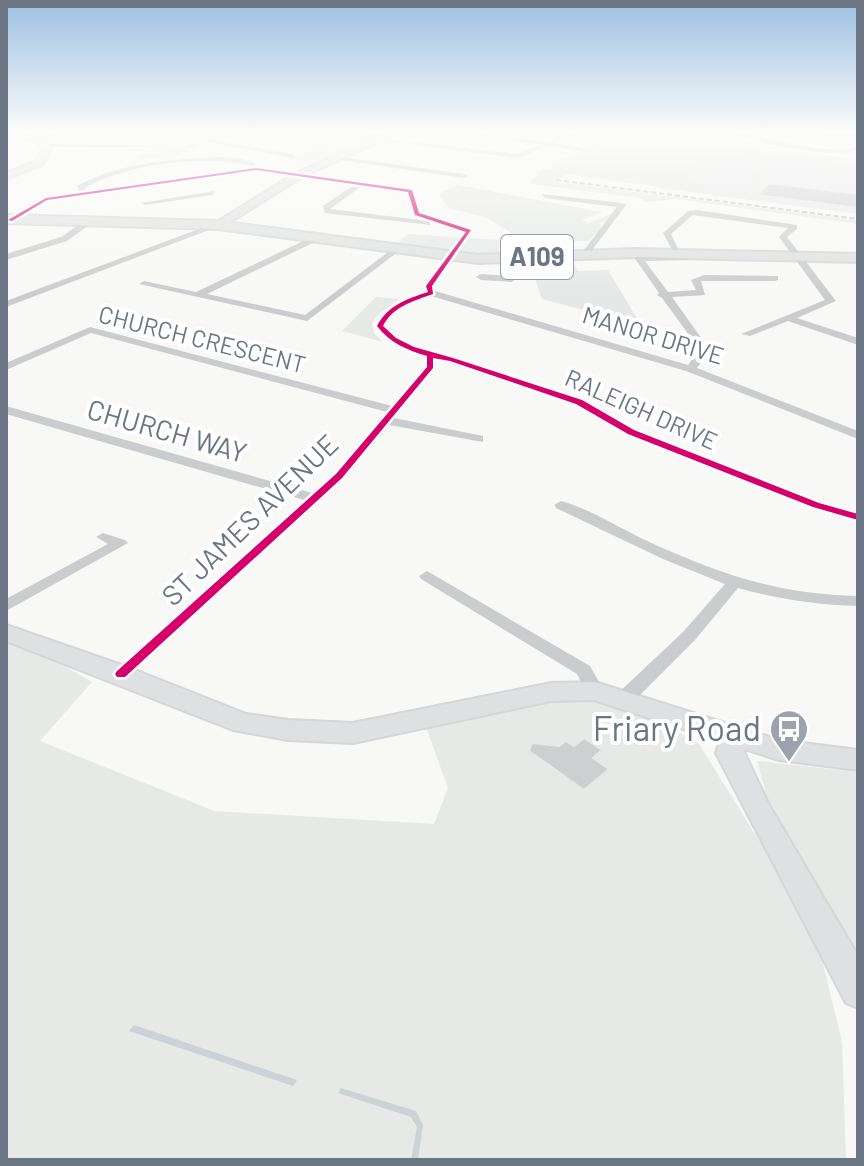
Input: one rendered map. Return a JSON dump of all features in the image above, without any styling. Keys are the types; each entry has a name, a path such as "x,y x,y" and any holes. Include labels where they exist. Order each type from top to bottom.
{"main road":[{"path":"218,225 281,186"},
{"name":"A109","path":"8,220 86,218 218,225 516,266 589,255 676,253 697,256 858,258"},
{"path":"6,633 121,674 242,723 342,733 551,692 595,691 779,750 858,760"},
{"path":"735,736 730,753 745,776 758,812 841,954 858,992"}],"street":[{"path":"81,186 85,193"},
{"path":"8,220 41,200 134,186"},
{"path":"164,186 179,198"},
{"path":"357,186 326,208 328,211 416,218 469,231 429,286 431,293"},
{"path":"378,186 410,191 416,218"},
{"path":"145,203 212,193"},
{"path":"545,196 622,205 588,250 589,255"},
{"path":"676,253 667,233 691,213 794,227 783,237 831,301 746,334"},
{"path":"6,257 64,239 86,218"},
{"path":"6,304 218,225"},
{"path":"197,295 318,237"},
{"path":"144,284 307,318 399,248"},
{"path":"637,256 697,256"},
{"path":"637,256 700,346 702,354 690,369"},
{"path":"481,277 512,279 516,266"},
{"path":"662,295 702,293 696,280 704,278 775,278"},
{"name":"RALEIGH DRIVE","path":"431,293 393,307 380,326 388,337 421,349 430,357 451,359 579,402 631,432 816,505 858,517"},
{"name":"MANOR DRIVE","path":"431,293 690,369 858,435"},
{"path":"788,318 858,342"},
{"name":"CHURCH CRESCENT","path":"6,367 90,330 478,439"},
{"name":"ST JAMES AVENUE","path":"121,674 339,476 431,367 430,357"},
{"name":"CHURCH WAY","path":"6,410 314,498"},
{"path":"561,505 733,584 771,595 825,602 858,601"},
{"path":"6,606 120,543 103,537"},
{"path":"427,576 584,670 595,691"},
{"path":"624,699 689,636 733,584"}],"shaded area":[{"path":"454,186 465,186 602,212 582,220 589,223 611,214 607,221 599,223 602,227 589,241 527,242 485,217 449,208 439,194"},
{"path":"550,186 590,186 817,215 858,221 858,224 677,199 647,202 640,198"},
{"path":"654,186 716,186 742,191 746,186 756,186 750,193 756,196 751,200"},
{"path":"858,186 858,214 657,188"},
{"path":"408,234 500,240 498,259 393,247"},
{"path":"570,259 578,271 608,270 641,325 542,299 535,278 573,278 562,260"},
{"path":"376,297 400,299 377,315 372,324 374,333 383,342 342,331"},
{"path":"6,639 36,649 92,682 40,741 214,811 434,824 448,788 426,727 545,702 584,701 614,706 659,722 699,744 815,931 842,1042 846,1160 6,1160"},
{"path":"757,761 858,772 858,959 770,808"},
{"path":"134,1025 297,1080 293,1086 129,1031"},
{"path":"341,1088 416,1111 423,1125 418,1160 411,1160 417,1127 411,1117 338,1093"}],"building":[{"path":"766,186 797,186 858,194 858,208 757,195"},
{"path":"584,738 602,750 593,758 609,769 584,790 529,751 532,743 559,746 566,741 574,746"}],"railway":[{"path":"606,186 858,219"}],"cycle path":[{"path":"10,220 46,199 134,186"},
{"path":"378,186 410,191 417,214 469,231 429,286 431,293 401,304 384,319 380,326 402,345 579,402 631,432 816,505 858,517"},
{"path":"121,674 339,476 431,367 430,357"}],"place":[{"name":"Friary Road","path":"789,763"}]}
